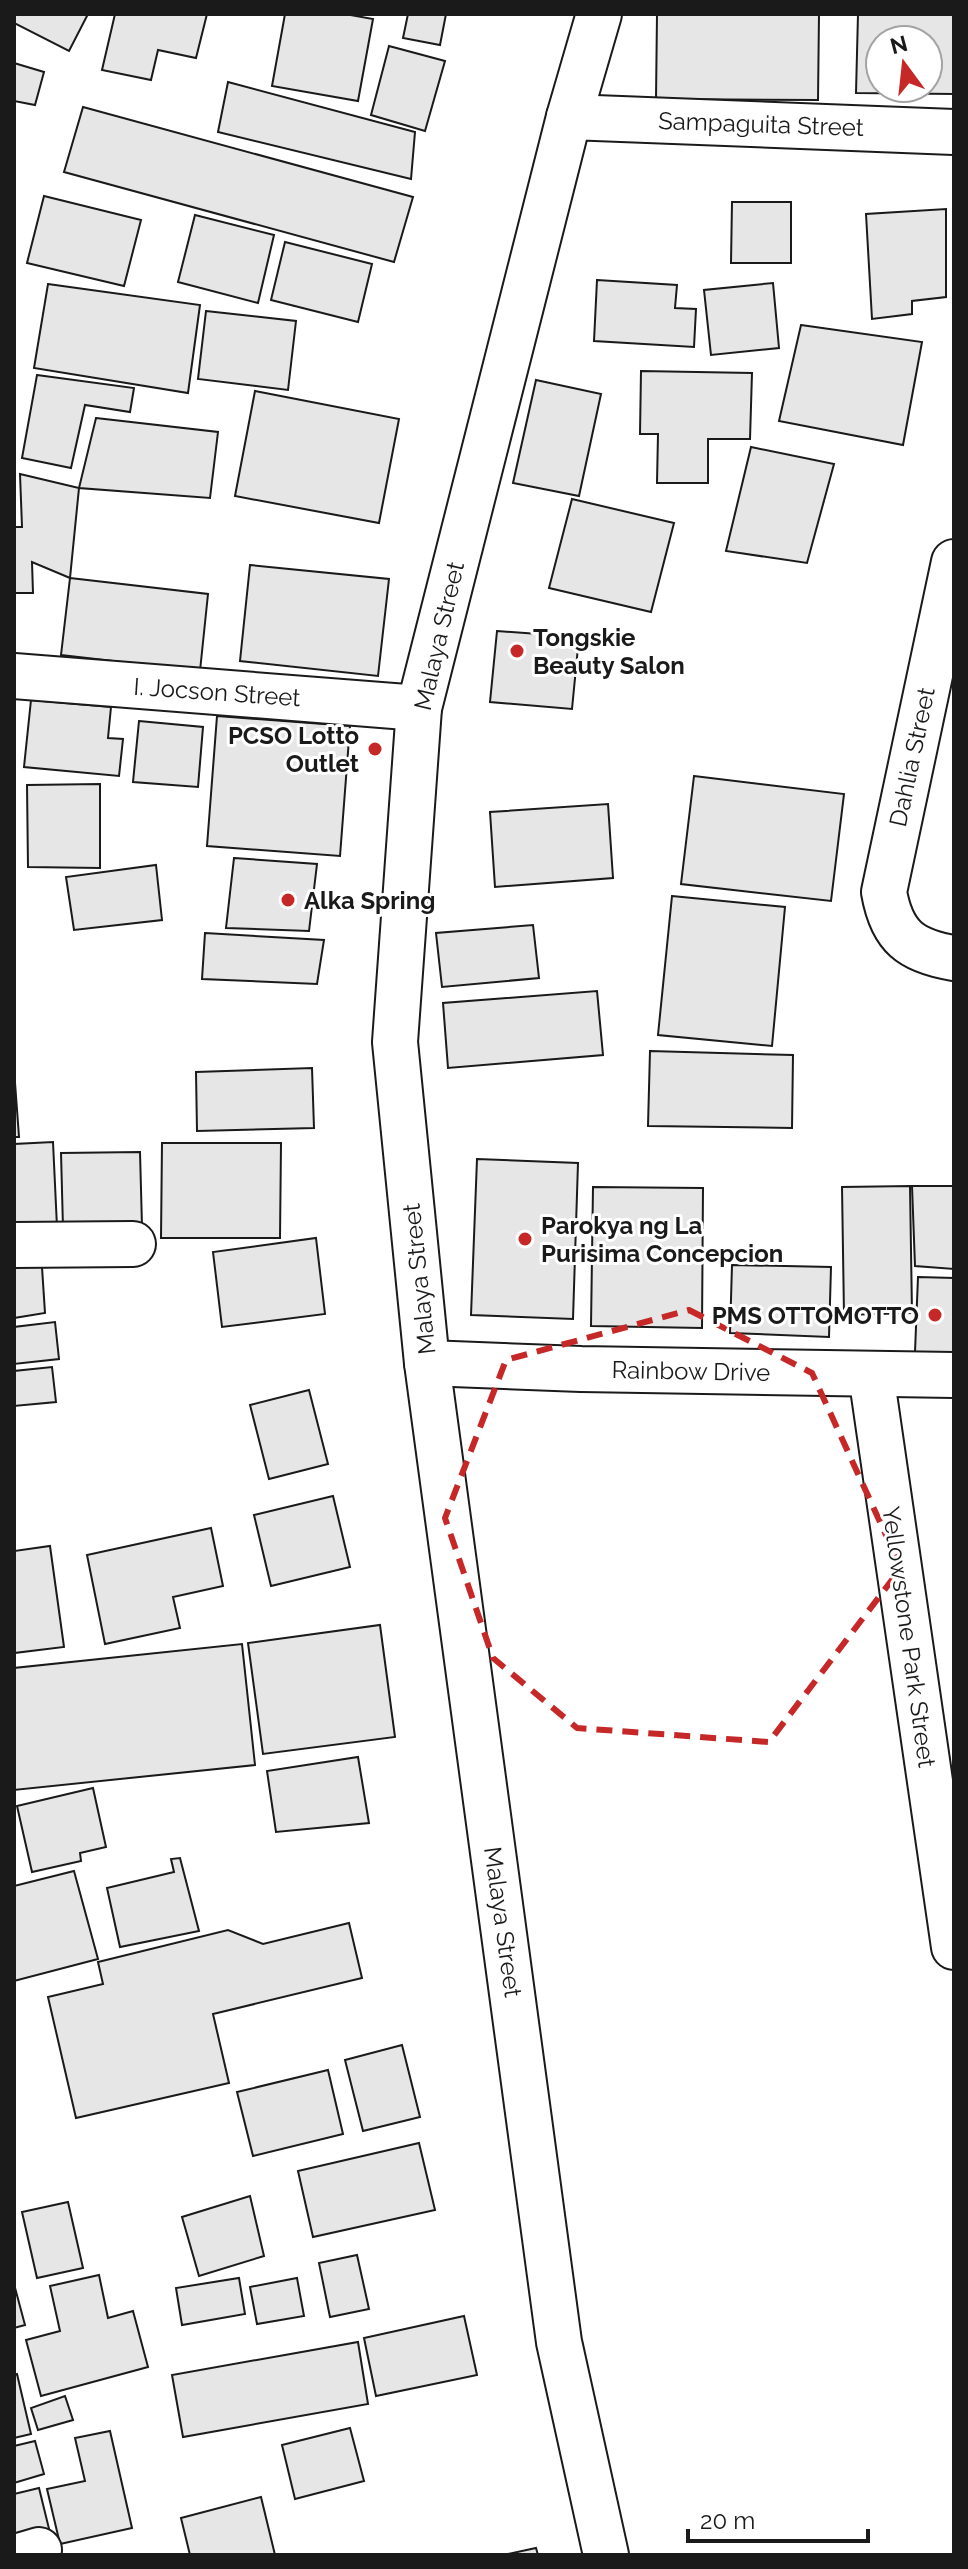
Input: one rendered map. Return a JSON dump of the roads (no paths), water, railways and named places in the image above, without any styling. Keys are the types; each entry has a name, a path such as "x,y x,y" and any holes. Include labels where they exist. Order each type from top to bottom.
{"street":[{"name":"Malaya Street","path":"599,14 569,117 419,708 395,1042 427,1363 559,2342 606,2555"},
{"name":"Sampaguita Street","path":"569,117 954,132"},
{"name":"Dahlia Street","path":"954,562 884,892 891,920 911,945 924,952 954,958"},
{"name":"I. Jocson Street","path":"14,676 419,708"},
{"path":"14,1245 133,1244"},
{"name":"Rainbow Drive","path":"427,1363 954,1375"},
{"name":"Yellowstone Park Street","path":"871,1374 946,1838 954,1947"}],"place":[{"name":"Tongskie Beauty Salon","path":"517,651"},
{"name":"PCSO Lotto Outlet","path":"375,749"},
{"name":"Alka Spring","path":"288,900"},
{"name":"Parokya ng La Purisima Concepcion","path":"525,1239"},
{"name":"PMS OTTOMOTTO","path":"935,1315"}]}
